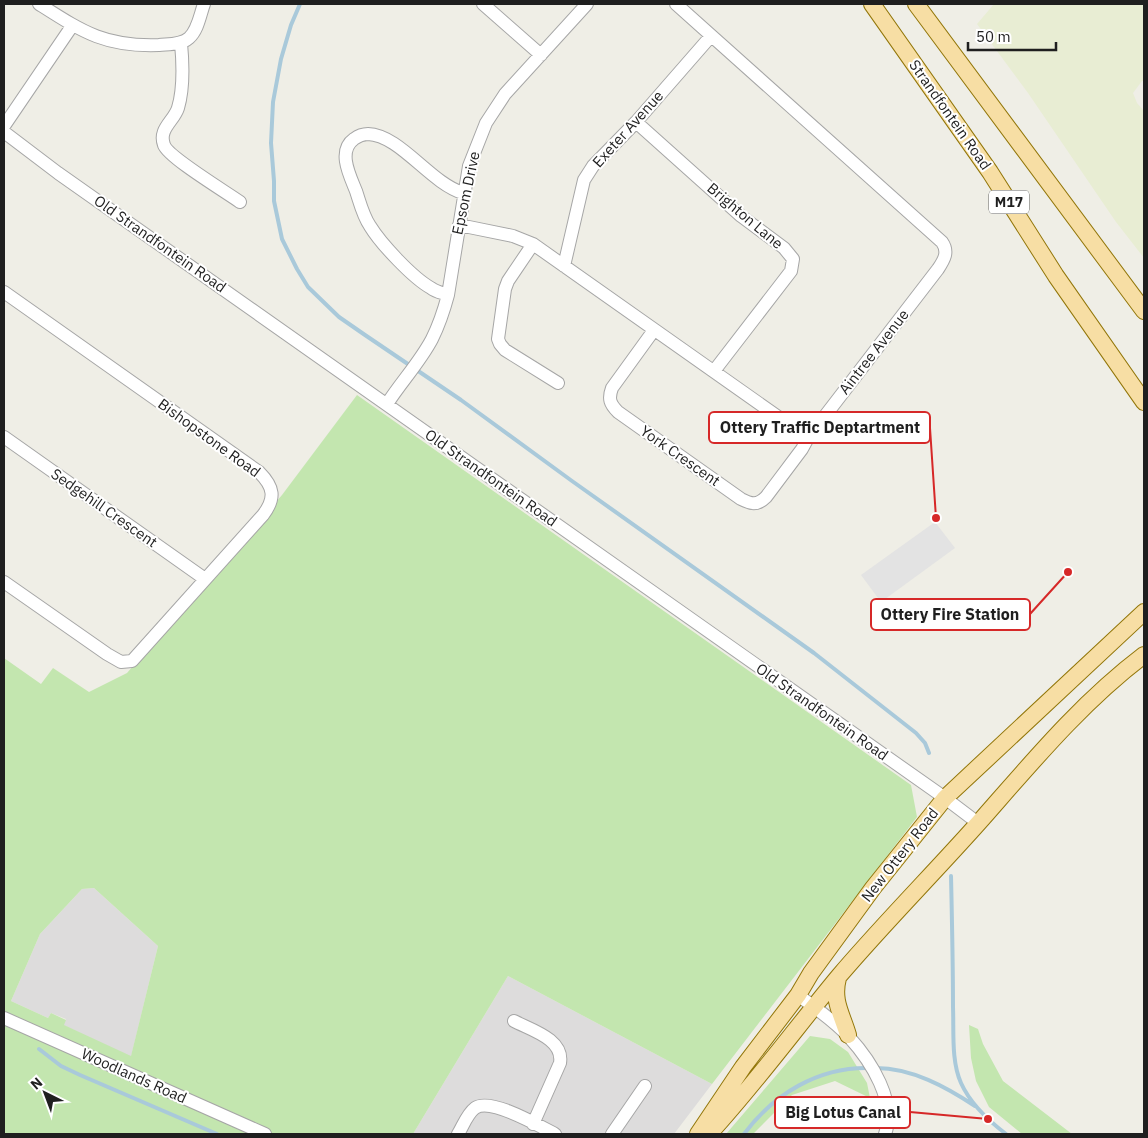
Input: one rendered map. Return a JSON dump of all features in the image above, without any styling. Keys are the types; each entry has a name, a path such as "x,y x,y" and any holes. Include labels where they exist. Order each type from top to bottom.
{"main road":[{"name":"Strandfontein Road","path":"872,4 984,164 1052,269 1144,402"},
{"name":"M17","path":"916,4 1144,311"},
{"name":"New Ottery Road","path":"698,1134 743,1066 798,995 811,973 872,888 945,798 1144,612"},
{"name":"New Ottery Road","path":"709,1134 747,1091 838,978 1019,776 1095,696 1144,656"},
{"path":"838,978 835,996 848,1035"}],"street":[{"path":"39,4 72,26 100,39 136,45 181,43 193,34 204,4"},
{"path":"483,4 540,55"},
{"name":"Epsom Drive","path":"386,404 423,353 437,329 448,295 463,193 473,154 486,123 505,94 587,4"},
{"name":"Aintree Avenue","path":"676,4 942,242 945,247 946,255 938,269 808,438"},
{"path":"4,126 72,26"},
{"name":"Exeter Avenue","path":"564,266 584,180 593,166 636,122 712,36"},
{"path":"181,43 180,101 178,110 164,130 162,139 164,147 173,156 240,202"},
{"name":"Brighton Lane","path":"636,122 742,216 794,259 792,271 714,371"},
{"name":"Old Strandfontein Road","path":"4,132 58,173 978,823"},
{"path":"448,295 433,290 415,277 368,225 347,165 346,148 350,142 362,134 379,136 403,151 445,186 463,193"},
{"path":"459,225 513,236 533,244 808,438"},
{"path":"533,244 508,281 505,289 498,338 500,344 506,350 558,383"},
{"name":"Bishopstone Road","path":"4,292 260,472 272,492 269,507 136,658 126,662 121,662 106,654 4,582"},
{"name":"York Crescent","path":"654,330 612,388 609,396 610,404 618,412 733,493 749,503 761,502 802,449 808,438"},
{"name":"Sedgehill Crescent","path":"4,437 205,579"},
{"path":"798,995 848,1035 865,1057 883,1090 889,1111 885,1134"},
{"name":"Woodlands Road","path":"4,1018 265,1134"},
{"path":"514,1021 552,1041 560,1053 560,1063 534,1124"},
{"path":"612,1134 645,1086"},
{"path":"458,1134 472,1111 484,1105 501,1109 555,1134"}],"shaded area":[{"path":"935,522 955,548 881,602 861,575"},
{"path":"94,888 158,946 131,1057 63,1025 66,1019 51,1013 48,1018 11,1001 40,934 82,889"},
{"path":"508,976 712,1084 674,1134 413,1134"}],"green space":[{"path":"994,4 1144,4 1144,81 1133,93 1137,103 1144,111 1144,258 1116,222 1028,93 977,24"},
{"path":"357,395 911,785 917,817 712,1084 508,976 413,1134 4,1134 4,658 41,684 53,668 89,692 127,673 282,495","holes":["94,888 158,946 131,1056 64,1025 66,1020 51,1013 48,1018 11,1001 40,934 82,889"]},
{"path":"969,1025 978,1029 983,1044 1003,1081 1072,1134 1022,1134 989,1107 976,1081 971,1058"},
{"path":"810,1036 830,1039 848,1052 867,1083 870,1098 835,1081 792,1095 753,1134 726,1134"}],"waterway":[{"path":"300,4 291,25 281,59 273,102 271,143 274,201 282,239 308,287 339,317 461,400 814,653 916,733 925,743 929,753"},
{"path":"951,876 954,1056 961,1083 969,1098 1006,1134"},
{"path":"39,1049 61,1066 217,1134"},
{"path":"744,1134 769,1107 783,1095 799,1086 832,1072 869,1068"},
{"path":"876,1068 903,1071 915,1075 952,1092 975,1106"}],"place":[{"name":"Ottery Traffic Deptartment","path":"936,518"},
{"name":"Ottery Fire Station","path":"1068,572"},
{"name":"Big Lotus Canal","path":"988,1119"}]}
